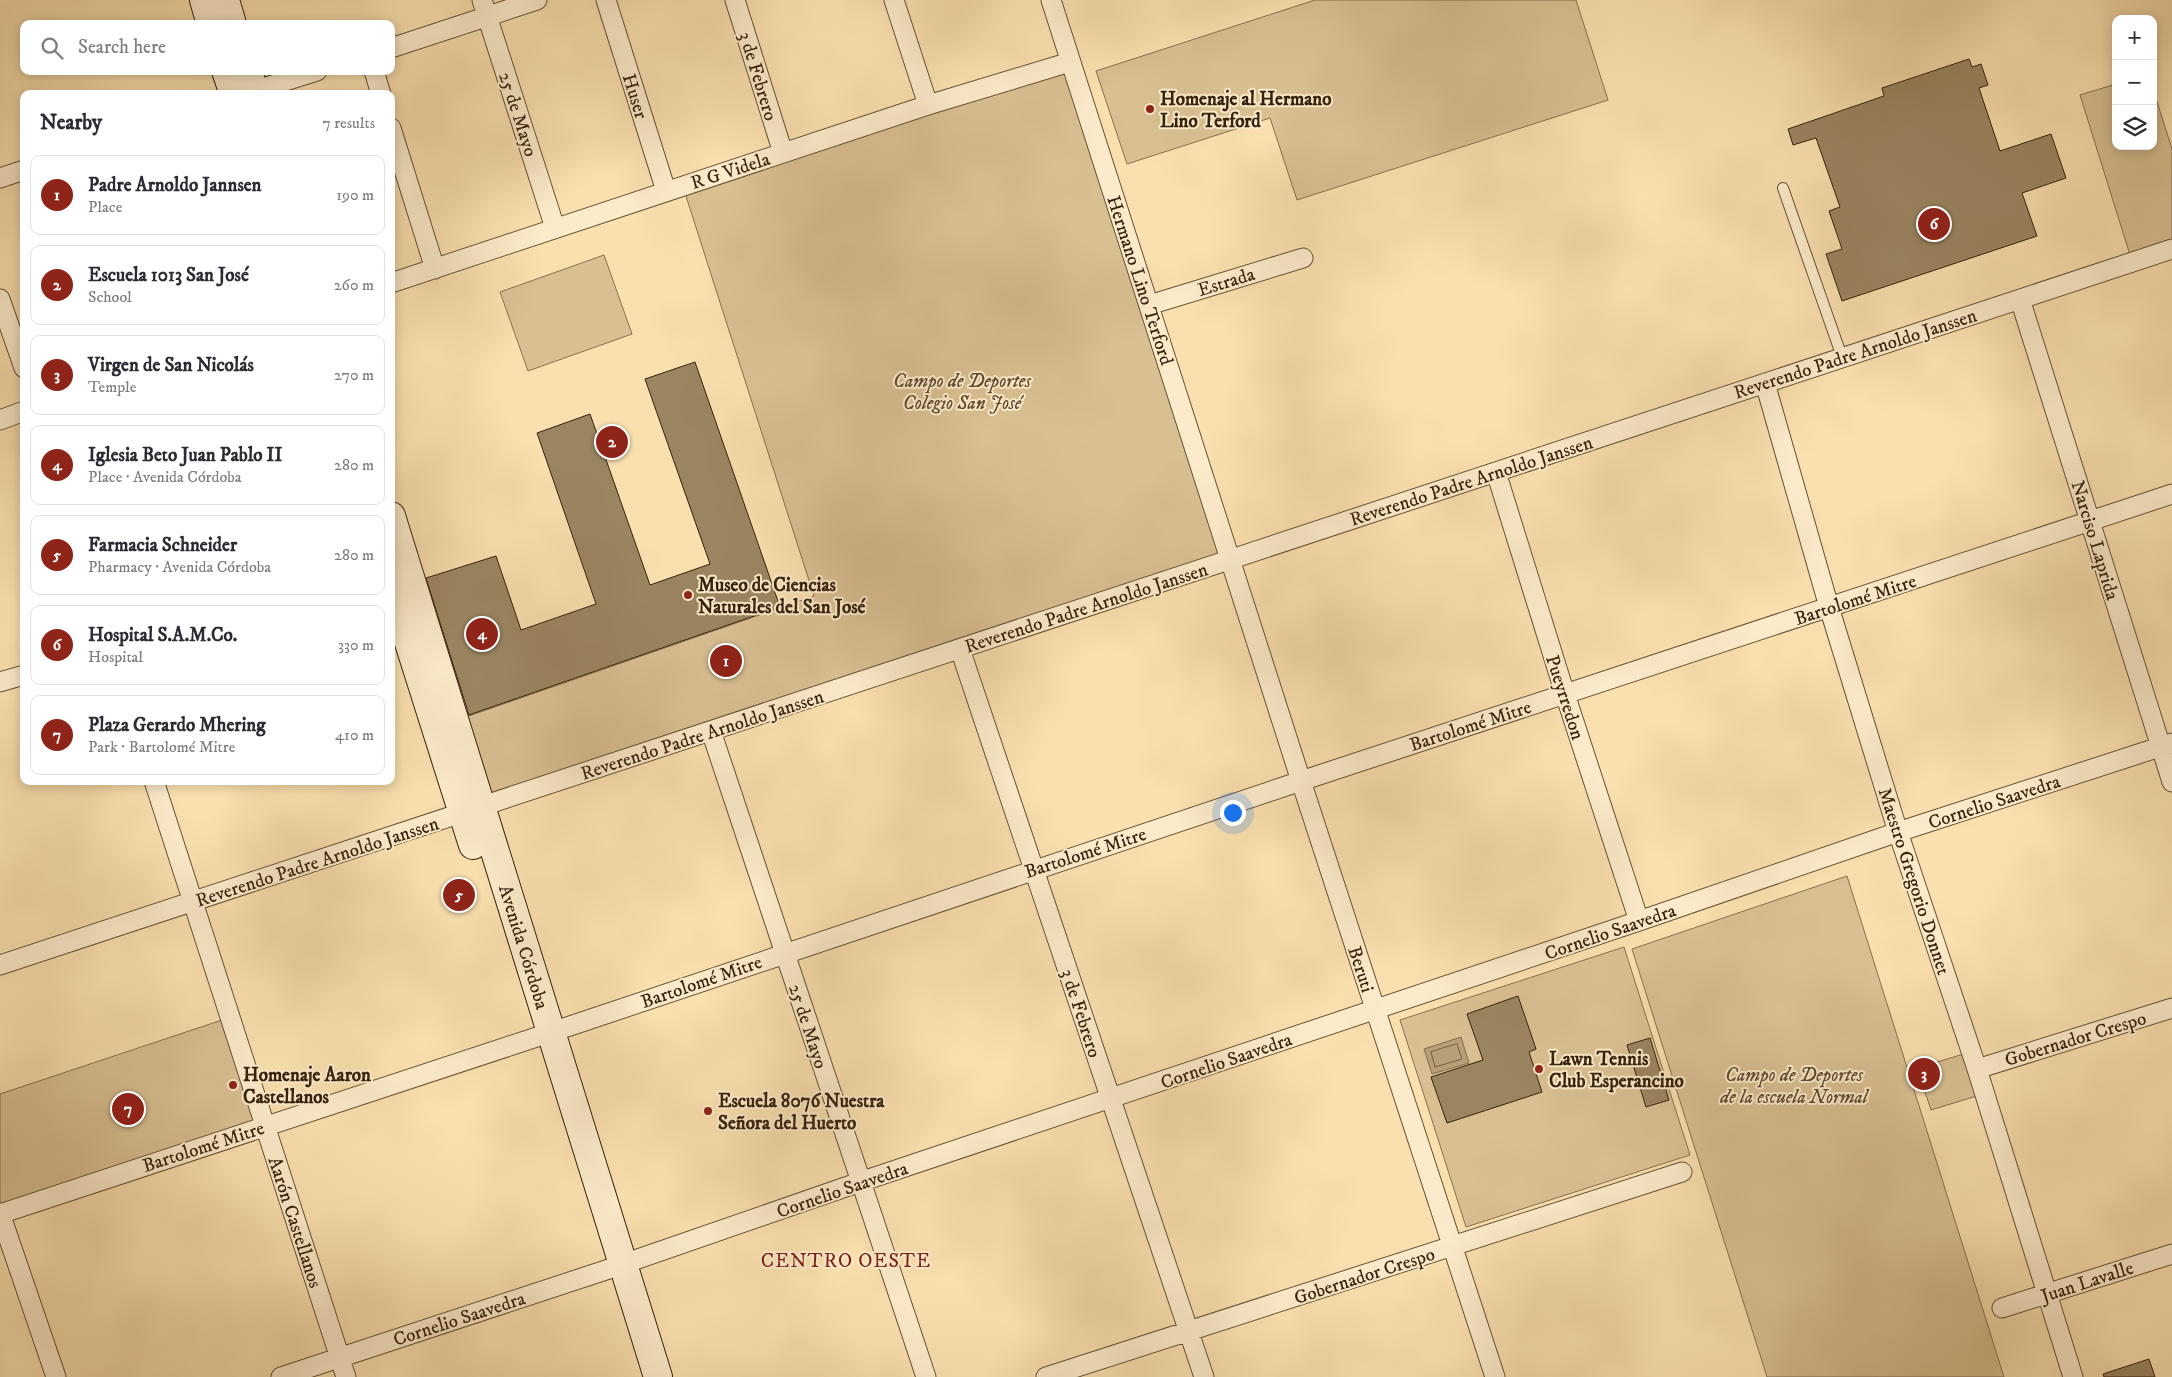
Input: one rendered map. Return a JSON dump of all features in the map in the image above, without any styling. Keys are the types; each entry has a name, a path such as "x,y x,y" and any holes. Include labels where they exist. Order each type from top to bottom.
{"main road":[{"path":"204,0 210,20"},
{"path":"225,0 231,20"},
{"path":"231,75 247,88"},
{"name":"Avenida Córdoba","path":"395,529 455,719 472,810"},
{"name":"Avenida Córdoba","path":"395,597 472,810 543,1035 614,1267 639,1377"},
{"name":"Avenida Córdoba","path":"614,1267 658,1377"}],"street":[{"path":"395,46 485,8 537,0"},
{"name":"Huser","path":"606,0 666,192"},
{"name":"3 de Febrero","path":"735,0 783,153"},
{"path":"894,0 928,105"},
{"name":"Hermano Lino Terford","path":"1051,0 1231,559"},
{"name":"25 de Mayo","path":"485,8 555,228"},
{"name":"R G Videla","path":"395,282 928,105 1070,62"},
{"path":"247,88 301,75"},
{"path":"375,75 380,90"},
{"path":"395,141 436,269"},
{"path":"0,178 20,171"},
{"name":"Reverendo Padre Arnoldo Janssen","path":"0,965 2172,249"},
{"name":"Estrada","path":"1149,305 1303,258"},
{"path":"0,298 20,356"},
{"name":"Narciso Laprida","path":"2020,298 2090,523 2166,745 2172,782"},
{"name":"Maestro Gregorio Donnet","path":"1765,383 1829,607 1898,832 1977,1069 2073,1377"},
{"path":"0,420 20,412"},
{"name":"Pueyrredon","path":"1496,472 1565,694 1639,921"},
{"name":"Bartolomé Mitre","path":"0,1213 543,1035 1301,780 2090,523 2172,494"},
{"name":"Beruti","path":"1231,559 1495,1377"},
{"name":"3 de Febrero","path":"960,649 1204,1377"},
{"path":"0,682 20,675"},
{"name":"25 de Mayo","path":"711,731 926,1377"},
{"name":"Cornelio Saavedra","path":"281,1377 614,1267 860,1182 1639,921 1898,832 2166,745"},
{"name":"Aarón Castellanos","path":"155,785 346,1377"},
{"name":"Gobernador Crespo","path":"1977,1069 2172,1008"},
{"name":"Gobernador Crespo","path":"1046,1377 1682,1172"},
{"path":"0,1213 56,1377"},
{"name":"Juan Lavalle","path":"2002,1308 2048,1295 2172,1254"}],"lane":[{"path":"1783,188 1842,357"}],"green space":[{"path":"1315,0 1576,0 1608,100 1297,200 1270,118 1127,164 1096,71"},
{"name":"Campo de Deportes Colegio San José","path":"1070,62 1231,559 493,803 466,717 814,596 685,193"},
{"path":"2112,85 2112,150 2157,150 2157,102 2172,149 2172,242 2130,255 2080,95"},
{"path":"604,255 632,334 528,371 500,292"},
{"name":"Campo de Deportes de la escuela Normal","path":"1847,876 2004,1377 1767,1377 1632,949"},
{"name":"Lawn Tennis Club Esperancino","path":"1624,947 1690,1155 1466,1227 1400,1020"},
{"path":"228,1018 262,1124 2,1211 0,1203 0,1094"},
{"path":"1967,1053 1980,1095 1931,1110 1917,1068"}],"water":[{"path":"1461,1037 1469,1063 1432,1074 1424,1049"}],"building":[{"path":"1969,59 1972,67 1981,64 1988,85 1979,88 2000,151 2051,134 2066,178 2022,193 2037,236 1842,301 1826,254 1842,249 1829,211 1840,207 1816,138 1793,145 1788,129 1884,96 1882,88"},
{"path":"695,362 780,607 469,715 426,578 496,556 521,630 596,604 537,433 590,414 650,585 710,564 645,379"},
{"path":"1518,996 1536,1049 1529,1052 1542,1092 1447,1123 1431,1077 1483,1060 1467,1014"},
{"path":"1650,1038 1669,1100 1646,1107 1627,1045"},
{"path":"2149,1359 2155,1377 2104,1377 2103,1374"}],"place":[{"name":"Homenaje al Hermano Lino Terford","path":"1150,109"},
{"name":"Hospital S.A.M.Co.","path":"1934,224"},
{"name":"Escuela 1013 San José","path":"612,442"},
{"name":"Museo de Ciencias Naturales del San José","path":"688,595"},
{"name":"Iglesia Beto Juan Pablo II","path":"482,634"},
{"name":"Padre Arnoldo Jannsen","path":"726,661"},
{"name":"Farmacia Schneider","path":"459,895"},
{"name":"Lawn Tennis Club Esperancino","path":"1539,1069"},
{"name":"Virgen de San Nicolás","path":"1924,1074"},
{"name":"Homenaje Aaron Castellanos","path":"233,1085"},
{"name":"Plaza Gerardo Mhering","path":"128,1109"},
{"name":"Escuela 8076 Nuestra Señora del Huerto","path":"708,1111"}],"district":[{"name":"CENTRO OESTE","path":"846,1260"}]}
